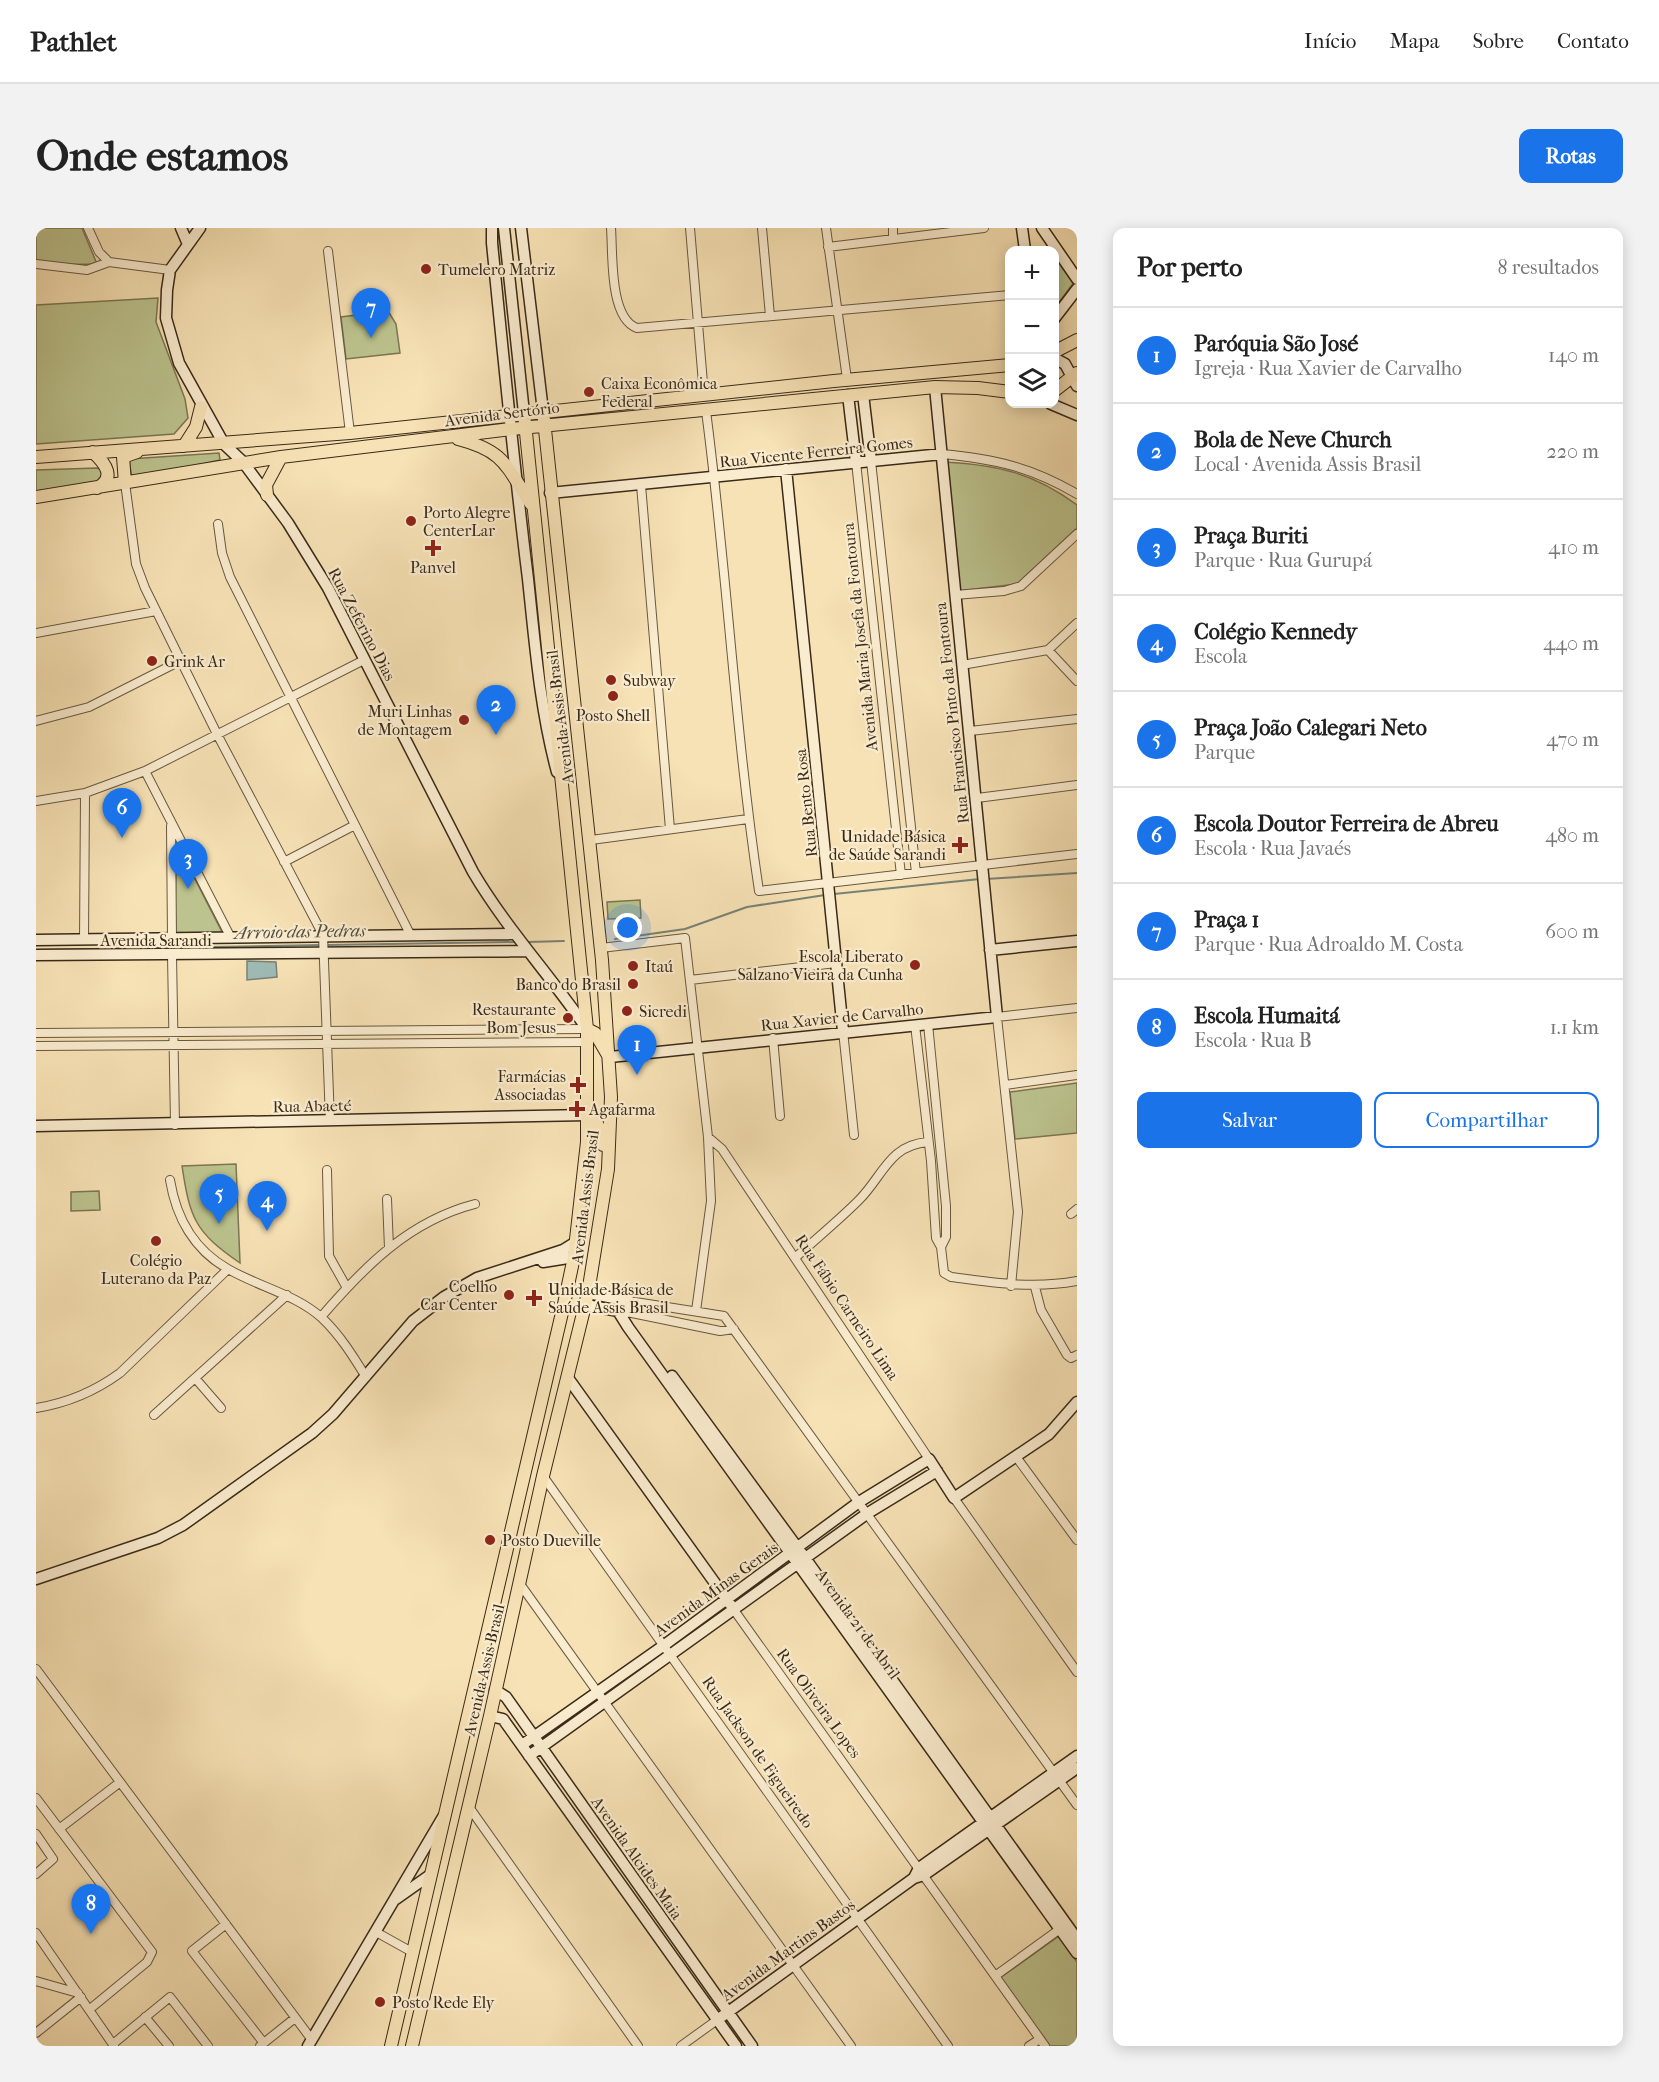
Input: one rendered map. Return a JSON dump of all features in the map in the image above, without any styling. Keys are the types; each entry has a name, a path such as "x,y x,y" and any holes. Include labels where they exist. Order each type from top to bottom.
{"main road":[{"path":"1059,349 1077,340"},
{"name":"Avenida Sertório","path":"36,457 350,433 847,379 1005,365"},
{"path":"1059,388 1075,379"},
{"name":"Avenida Sertório","path":"36,497 96,489 217,465 525,427 935,387 1005,391"},
{"path":"184,446 196,427 201,407"},
{"name":"Avenida Assis Brasil","path":"412,2046 490,1716 543,1476 587,1299 608,1169 610,1057 601,948 591,840 550,493 543,411"},
{"name":"Avenida Assis Brasil","path":"391,2046 574,1257 588,1115 587,1035 524,413"},
{"path":"451,437 482,445 496,453 533,507"},
{"path":"217,465 224,459 224,444"},
{"path":"125,483 122,462 126,454 158,447"},
{"path":"93,452 105,465 109,475 106,483 96,489"},
{"path":"267,495 266,485 281,457"},
{"path":"587,1035 595,1033 601,1047 610,1057"},
{"path":"588,1115 594,1117 601,1131 603,1158 608,1169"},
{"path":"574,1257 599,1236"},
{"path":"556,1342 568,1378"},
{"path":"473,1699 495,1690"},
{"path":"430,1875 444,1866 459,1845"}],"street":[{"path":"88,228 99,252 110,262"},
{"path":"181,228 187,242"},
{"name":"Rua Zeferino Dias","path":"200,228 187,242 170,270 166,318 179,363 201,407 224,444 243,462 267,495 328,588 473,872 515,936 557,986 587,1035"},
{"name":"Avenida Assis Brasil","path":"492,228 516,481 547,737 563,795"},
{"name":"Avenida Assis Brasil","path":"504,228 524,413"},
{"name":"Avenida Assis Brasil","path":"521,228 543,411"},
{"path":"611,228 618,306 624,319 637,328 1005,295"},
{"path":"690,228 696,322 704,395"},
{"path":"762,228 770,316"},
{"path":"826,228 847,379"},
{"path":"893,228 893,239"},
{"path":"828,247 984,228"},
{"path":"1022,228 1024,246"},
{"path":"1042,228 1077,279"},
{"path":"328,251 350,433"},
{"path":"36,264 87,270 110,262 170,270"},
{"path":"1059,313 1077,289"},
{"path":"1059,360 1063,361 1075,379"},
{"name":"Rua Francisco Pinto da Fontoura","path":"935,387 1018,1212 1011,1286"},
{"name":"Avenida Maria Josefa da Fontoura","path":"863,394 916,873"},
{"name":"Avenida Maria Josefa da Fontoura","path":"848,395 901,875"},
{"path":"1059,407 1077,415"},
{"path":"706,411 715,478 748,819 759,891 982,868 1077,854"},
{"name":"Rua Vicente Ferreira Gomes","path":"550,493 942,454 992,459 1025,467 1077,494"},
{"name":"Rua Bento Rosa","path":"786,469 854,1135"},
{"path":"125,483 136,564 156,611 324,944 330,1121"},
{"path":"641,485 670,829"},
{"path":"218,524 226,566 411,934"},
{"path":"955,595 1004,591 1021,586 1077,534"},
{"path":"36,633 156,611"},
{"path":"962,665 1048,650 1077,624"},
{"path":"1048,650 1077,681"},
{"path":"36,801 85,793 145,771 364,660"},
{"path":"878,662 892,660"},
{"path":"36,721 89,707 180,661"},
{"path":"969,730 1077,719"},
{"path":"145,771 231,938"},
{"path":"977,798 1077,785"},
{"path":"84,940 85,793"},
{"path":"591,840 748,819"},
{"path":"171,823 172,939"},
{"path":"284,862 355,825"},
{"name":"Avenida Sarandi","path":"36,955 172,955 324,944 411,934 515,936"},
{"name":"Avenida Sarandi","path":"36,940 231,938 324,944 526,949"},
{"path":"601,948 685,938 708,1137 711,1201 696,1311"},
{"path":"990,950 1077,941"},
{"path":"172,955 175,1125"},
{"path":"690,980 836,963"},
{"name":"Rua Xavier de Carvalho","path":"610,1057 773,1038 1077,1008"},
{"path":"928,1024 946,1206 946,1237 941,1246"},
{"path":"915,1025 931,1161 936,1238 941,1246 944,1271 951,1277 1011,1286 1035,1287 1077,1281"},
{"path":"36,1033 469,1029 587,1035"},
{"path":"469,1029 470,1041"},
{"path":"36,1046 470,1041 587,1035"},
{"path":"773,1038 780,1116"},
{"path":"1005,1085 1077,1075"},
{"name":"Rua Abaeté","path":"36,1126 588,1115"},
{"name":"Rua Fábio Carneiro Lima","path":"708,1137 722,1149 796,1257 954,1498"},
{"path":"796,1257 860,1199 897,1154 909,1145 928,1142"},
{"path":"931,1161 943,1160"},
{"path":"327,1170 328,1256 347,1288"},
{"path":"170,1180 174,1203 185,1227 200,1245 228,1269 287,1295 321,1317 343,1342 366,1377"},
{"path":"387,1199 388,1248"},
{"path":"321,1317 388,1248 441,1215 475,1204"},
{"path":"935,1207 946,1206"},
{"path":"36,1579 48,1573 158,1538 183,1525 312,1433 366,1377 413,1322 429,1309 477,1278 563,1250 576,1242"},
{"path":"510,1266 574,1257"},
{"path":"36,1408 79,1397 111,1379 228,1269"},
{"path":"1035,1287 1041,1310 1068,1357 1077,1355"},
{"path":"154,1415 287,1295"},
{"path":"587,1299 622,1312 720,1331 734,1329"},
{"path":"587,1299 625,1300 720,1314 734,1329 1077,1805"},
{"path":"622,1312 625,1300"},
{"name":"Avenida 21 de Abril","path":"622,1312 990,1824 1063,1927 1077,1953"},
{"path":"195,1378 221,1408"},
{"name":"Rua Oliveira Lopes","path":"568,1378 727,1599 919,1873 1042,2042"},
{"path":"1076,1404 1049,1434 1017,1458 954,1498 1077,1672"},
{"path":"1017,1458 1077,1540"},
{"name":"Avenida Minas Gerais","path":"522,1745 663,1646 859,1502 929,1459"},
{"name":"Avenida Minas Gerais","path":"529,1756 868,1514 937,1472"},
{"name":"Rua Jackson de Figueiredo","path":"543,1476 948,2046"},
{"path":"36,1574 48,1573"},
{"path":"520,1584 851,2046"},
{"path":"36,1669 295,2018 310,2043 446,1811"},
{"name":"Avenida Alcides Maia","path":"495,1690 506,1697 752,2046"},
{"name":"Avenida Alcides Maia","path":"490,1716 503,1719 736,2046"},
{"name":"Avenida Martins Bastos","path":"681,2046 1057,1776 1077,1756"},
{"name":"Avenida Martins Bastos","path":"1057,1776 1077,1768"},
{"path":"59,1829 119,1783"},
{"path":"36,1798 101,1889 124,1913 152,1952 147,1962 90,2009"},
{"path":"469,1807 638,2046"},
{"path":"36,1834 53,1859 36,1874"},
{"path":"393,1901 430,1875"},
{"path":"226,1924 192,1951 261,2044 295,2018"},
{"path":"995,1976 1063,1927"},
{"name":"Avenida 21 de Abril","path":"1063,1927 1077,1939"},
{"path":"376,1932 412,1952"},
{"path":"36,1933 114,2045 168,1998 172,1998 208,2046"},
{"path":"36,1981 80,1995"},
{"path":"36,2033 80,1995"},
{"path":"145,2017 169,2046"},
{"path":"1029,2046 1042,2042"}],"green space":[{"path":"36,228 82,228 97,264 43,265 36,261"},
{"path":"1059,261 1074,282 1059,303"},
{"path":"158,298 156,322 185,399 188,418 174,434 36,444 36,305"},
{"path":"388,311 396,324 400,353 346,359 341,317"},
{"path":"219,453 220,460 132,479 129,459"},
{"path":"945,462 999,468 1046,485 1077,505 1077,528 1017,584 958,591"},
{"path":"97,468 102,470 103,479 99,482 36,491 36,470"},
{"path":"177,844 223,934 174,934"},
{"path":"640,900 641,918 608,919 607,902"},
{"path":"1077,1083 1077,1133 1015,1139 1010,1092"},
{"path":"236,1164 240,1263 213,1242 197,1223 188,1199 182,1166"},
{"path":"99,1191 100,1210 71,1211 71,1192"},
{"path":"1059,1936 1077,1962 1077,2046 1049,2046 1000,1978"}],"water":[{"path":"247,961 276,962 277,977 247,980"}],"waterway":[{"name":"Arroio das Pedras","path":"986,879 1077,873"},
{"name":"Arroio das Pedras","path":"834,894 980,879"},
{"name":"Arroio das Pedras","path":"615,939 685,929 747,907 825,895"},
{"name":"Arroio das Pedras","path":"528,942 564,941"},
{"name":"Arroio das Pedras","path":"327,945 516,942"},
{"name":"Arroio das Pedras","path":"36,950 321,945"}],"place":[{"name":"Tumelero Matriz","path":"426,269"},
{"name":"Praça 1","path":"371,338"},
{"name":"Caixa Econômica Federal","path":"589,392"},
{"name":"Porto Alegre CenterLar","path":"411,521"},
{"name":"Panvel","path":"433,548"},
{"name":"Grink Ar","path":"152,661"},
{"name":"Subway","path":"611,680"},
{"name":"Posto Shell","path":"613,696"},
{"name":"Muri Linhas de Montagem","path":"464,720"},
{"name":"Bola de Neve Church","path":"496,735"},
{"name":"Escola Doutor Ferreira de Abreu","path":"122,838"},
{"name":"Unidade Básica de Saúde Sarandi","path":"960,845"},
{"name":"Praça Buriti","path":"188,889"},
{"name":"Escola Liberato Salzano Vieira da Cunha","path":"915,965"},
{"name":"Itaú","path":"633,966"},
{"name":"Banco do Brasil","path":"633,984"},
{"name":"Sicredi","path":"627,1011"},
{"name":"Restaurante Bom Jesus","path":"568,1018"},
{"name":"Paróquia São José","path":"637,1075"},
{"name":"Farmácias Associadas","path":"578,1085"},
{"name":"Agafarma","path":"577,1109"},
{"name":"Praça João Calegari Neto","path":"219,1224"},
{"name":"Colégio Kennedy","path":"267,1231"},
{"name":"Colégio Luterano da Paz","path":"156,1241"},
{"name":"Coelho Car Center","path":"509,1295"},
{"name":"Unidade Básica de Saúde Assis Brasil","path":"534,1298"},
{"name":"Posto Dueville","path":"490,1540"},
{"name":"Escola Humaitá","path":"91,1934"},
{"name":"Posto Rede Ely","path":"380,2002"}]}
